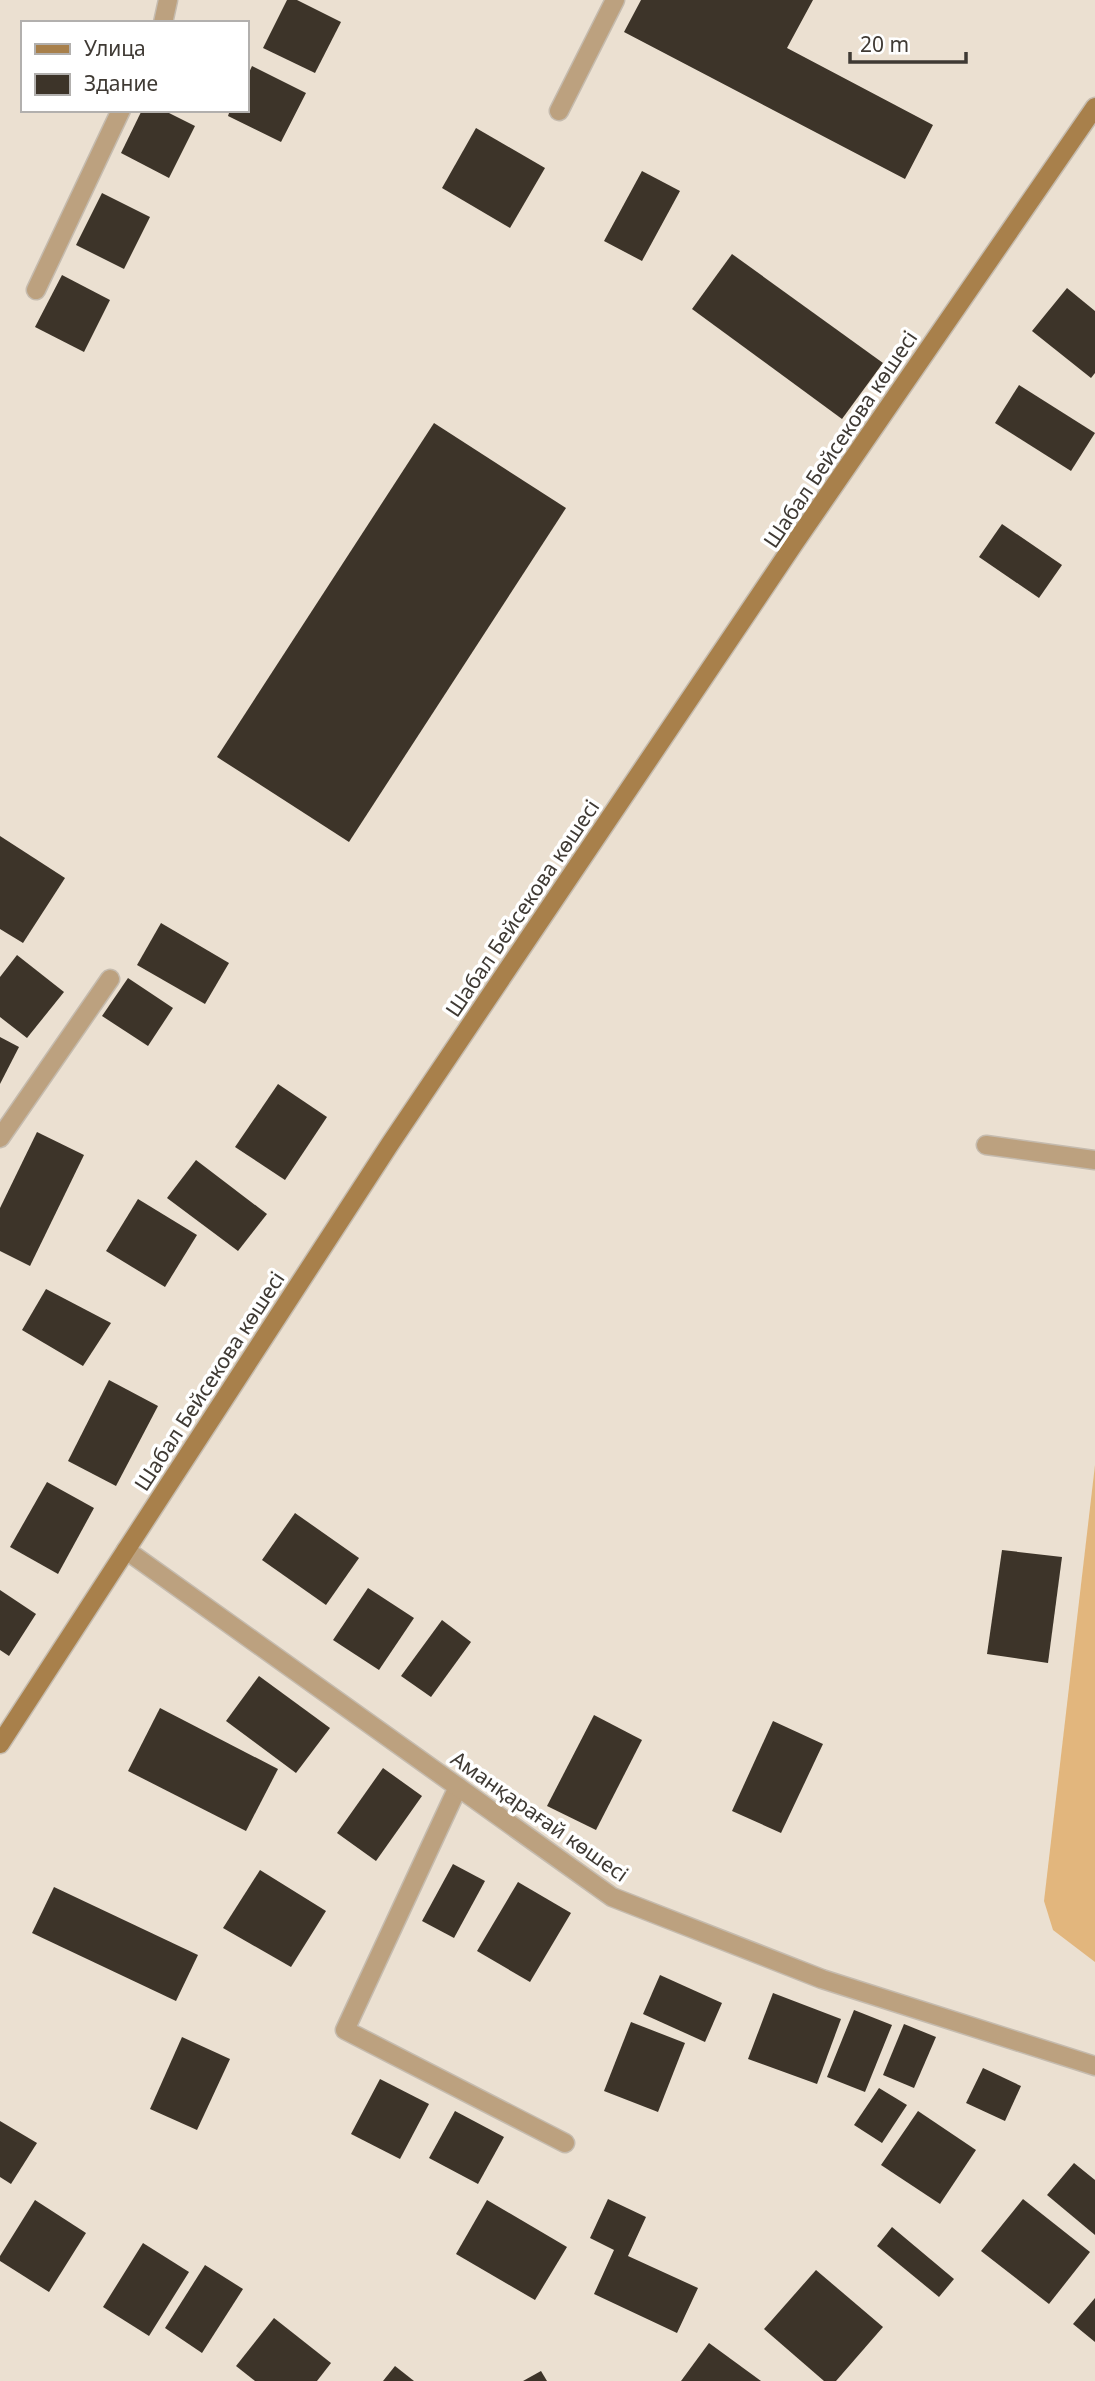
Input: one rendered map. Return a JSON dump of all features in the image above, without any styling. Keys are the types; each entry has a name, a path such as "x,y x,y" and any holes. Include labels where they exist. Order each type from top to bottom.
{"main road":[{"name":"Шабал Бейсекова көшесі","path":"0,1744 390,1144 794,544 1095,107"}],"street":[{"path":"163,21 168,0"},
{"path":"559,110 615,0"},
{"path":"36,289 120,112"},
{"path":"0,1139 110,979"},
{"path":"986,1145 1095,1160"},
{"name":"Аманқарағай көшесі","path":"126,1550 612,1897 822,1979 1095,2066"},
{"path":"458,1787 345,2030 565,2143"}],"shaded area":[{"path":"1095,1465 1095,1962 1053,1930 1044,1901"}],"building":[{"path":"287,0 297,0 341,22 315,73 263,48"},
{"path":"641,0 813,0 787,48 933,125 905,179 624,32"},
{"path":"252,66 306,93 281,142 228,116 229,112 248,112 248,75"},
{"path":"141,112 167,112 195,126 169,178 121,153"},
{"path":"476,128 545,168 510,228 442,188"},
{"path":"642,171 680,191 642,261 604,241"},
{"path":"102,193 150,217 124,269 76,245"},
{"path":"732,254 883,363 842,419 692,309"},
{"path":"62,275 110,300 84,352 35,327"},
{"path":"1067,288 1095,311 1095,373 1091,378 1032,331"},
{"path":"1019,385 1095,433 1071,471 995,423"},
{"path":"434,423 566,508 349,842 217,757"},
{"path":"1002,524 1062,565 1039,598 979,557"},
{"path":"0,836 65,878 23,943 0,929"},
{"path":"161,923 229,963 205,1004 137,965"},
{"path":"17,955 64,992 27,1038 0,1017 0,977"},
{"path":"128,978 173,1008 148,1046 102,1016"},
{"path":"0,1037 19,1047 0,1084"},
{"path":"278,1084 327,1117 285,1180 235,1147"},
{"path":"37,1132 84,1155 30,1266 0,1251 0,1208"},
{"path":"196,1160 267,1214 238,1251 167,1198"},
{"path":"138,1199 197,1235 165,1287 106,1251"},
{"path":"46,1289 111,1323 83,1366 22,1330"},
{"path":"109,1380 158,1406 116,1486 68,1461"},
{"path":"47,1482 94,1508 58,1574 10,1547"},
{"path":"295,1513 359,1558 326,1605 262,1560"},
{"path":"1002,1550 1062,1557 1048,1663 987,1654"},
{"path":"368,1588 414,1618 379,1670 333,1640"},
{"path":"0,1590 36,1614 9,1656 0,1650"},
{"path":"442,1620 471,1642 431,1697 401,1676"},
{"path":"259,1676 330,1728 296,1773 226,1721"},
{"path":"160,1708 278,1769 246,1831 128,1771"},
{"path":"594,1715 642,1740 596,1830 547,1806"},
{"path":"773,1721 823,1744 781,1833 732,1811"},
{"path":"383,1768 422,1796 376,1861 337,1833"},
{"path":"453,1864 485,1881 454,1938 422,1921"},
{"path":"260,1870 326,1911 291,1967 223,1928"},
{"path":"518,1882 571,1913 530,1982 477,1951"},
{"path":"54,1887 198,1955 176,2001 32,1933"},
{"path":"660,1975 722,2003 705,2042 643,2014"},
{"path":"773,1993 841,2019 817,2084 748,2059"},
{"path":"854,2010 892,2025 865,2092 827,2077"},
{"path":"631,2022 685,2043 658,2112 604,2091"},
{"path":"904,2024 936,2037 914,2088 883,2075"},
{"path":"182,2037 230,2059 197,2130 150,2109"},
{"path":"983,2068 1021,2086 1005,2121 966,2103"},
{"path":"380,2079 429,2104 400,2159 351,2134"},
{"path":"879,2088 907,2105 882,2143 854,2125"},
{"path":"455,2111 504,2137 478,2184 429,2158"},
{"path":"918,2111 976,2150 940,2204 881,2165"},
{"path":"0,2121 37,2143 11,2184 0,2177"},
{"path":"1074,2163 1095,2180 1095,2235 1047,2195"},
{"path":"608,2199 646,2217 628,2256 698,2288 677,2333 594,2294 614,2250 590,2238"},
{"path":"1023,2199 1090,2252 1049,2304 981,2251"},
{"path":"35,2200 86,2233 49,2292 0,2261 0,2256"},
{"path":"487,2200 567,2247 535,2300 456,2254"},
{"path":"892,2227 954,2279 939,2297 877,2246"},
{"path":"143,2243 189,2272 149,2336 103,2307"},
{"path":"205,2265 243,2289 202,2353 165,2328"},
{"path":"816,2270 883,2327 836,2381 824,2381 764,2329"},
{"path":"1095,2298 1095,2342 1073,2324"},
{"path":"274,2318 331,2363 317,2381 255,2381 236,2366"},
{"path":"709,2343 761,2381 681,2381"},
{"path":"395,2366 414,2381 383,2381"},
{"path":"541,2371 547,2381 523,2381"}]}
